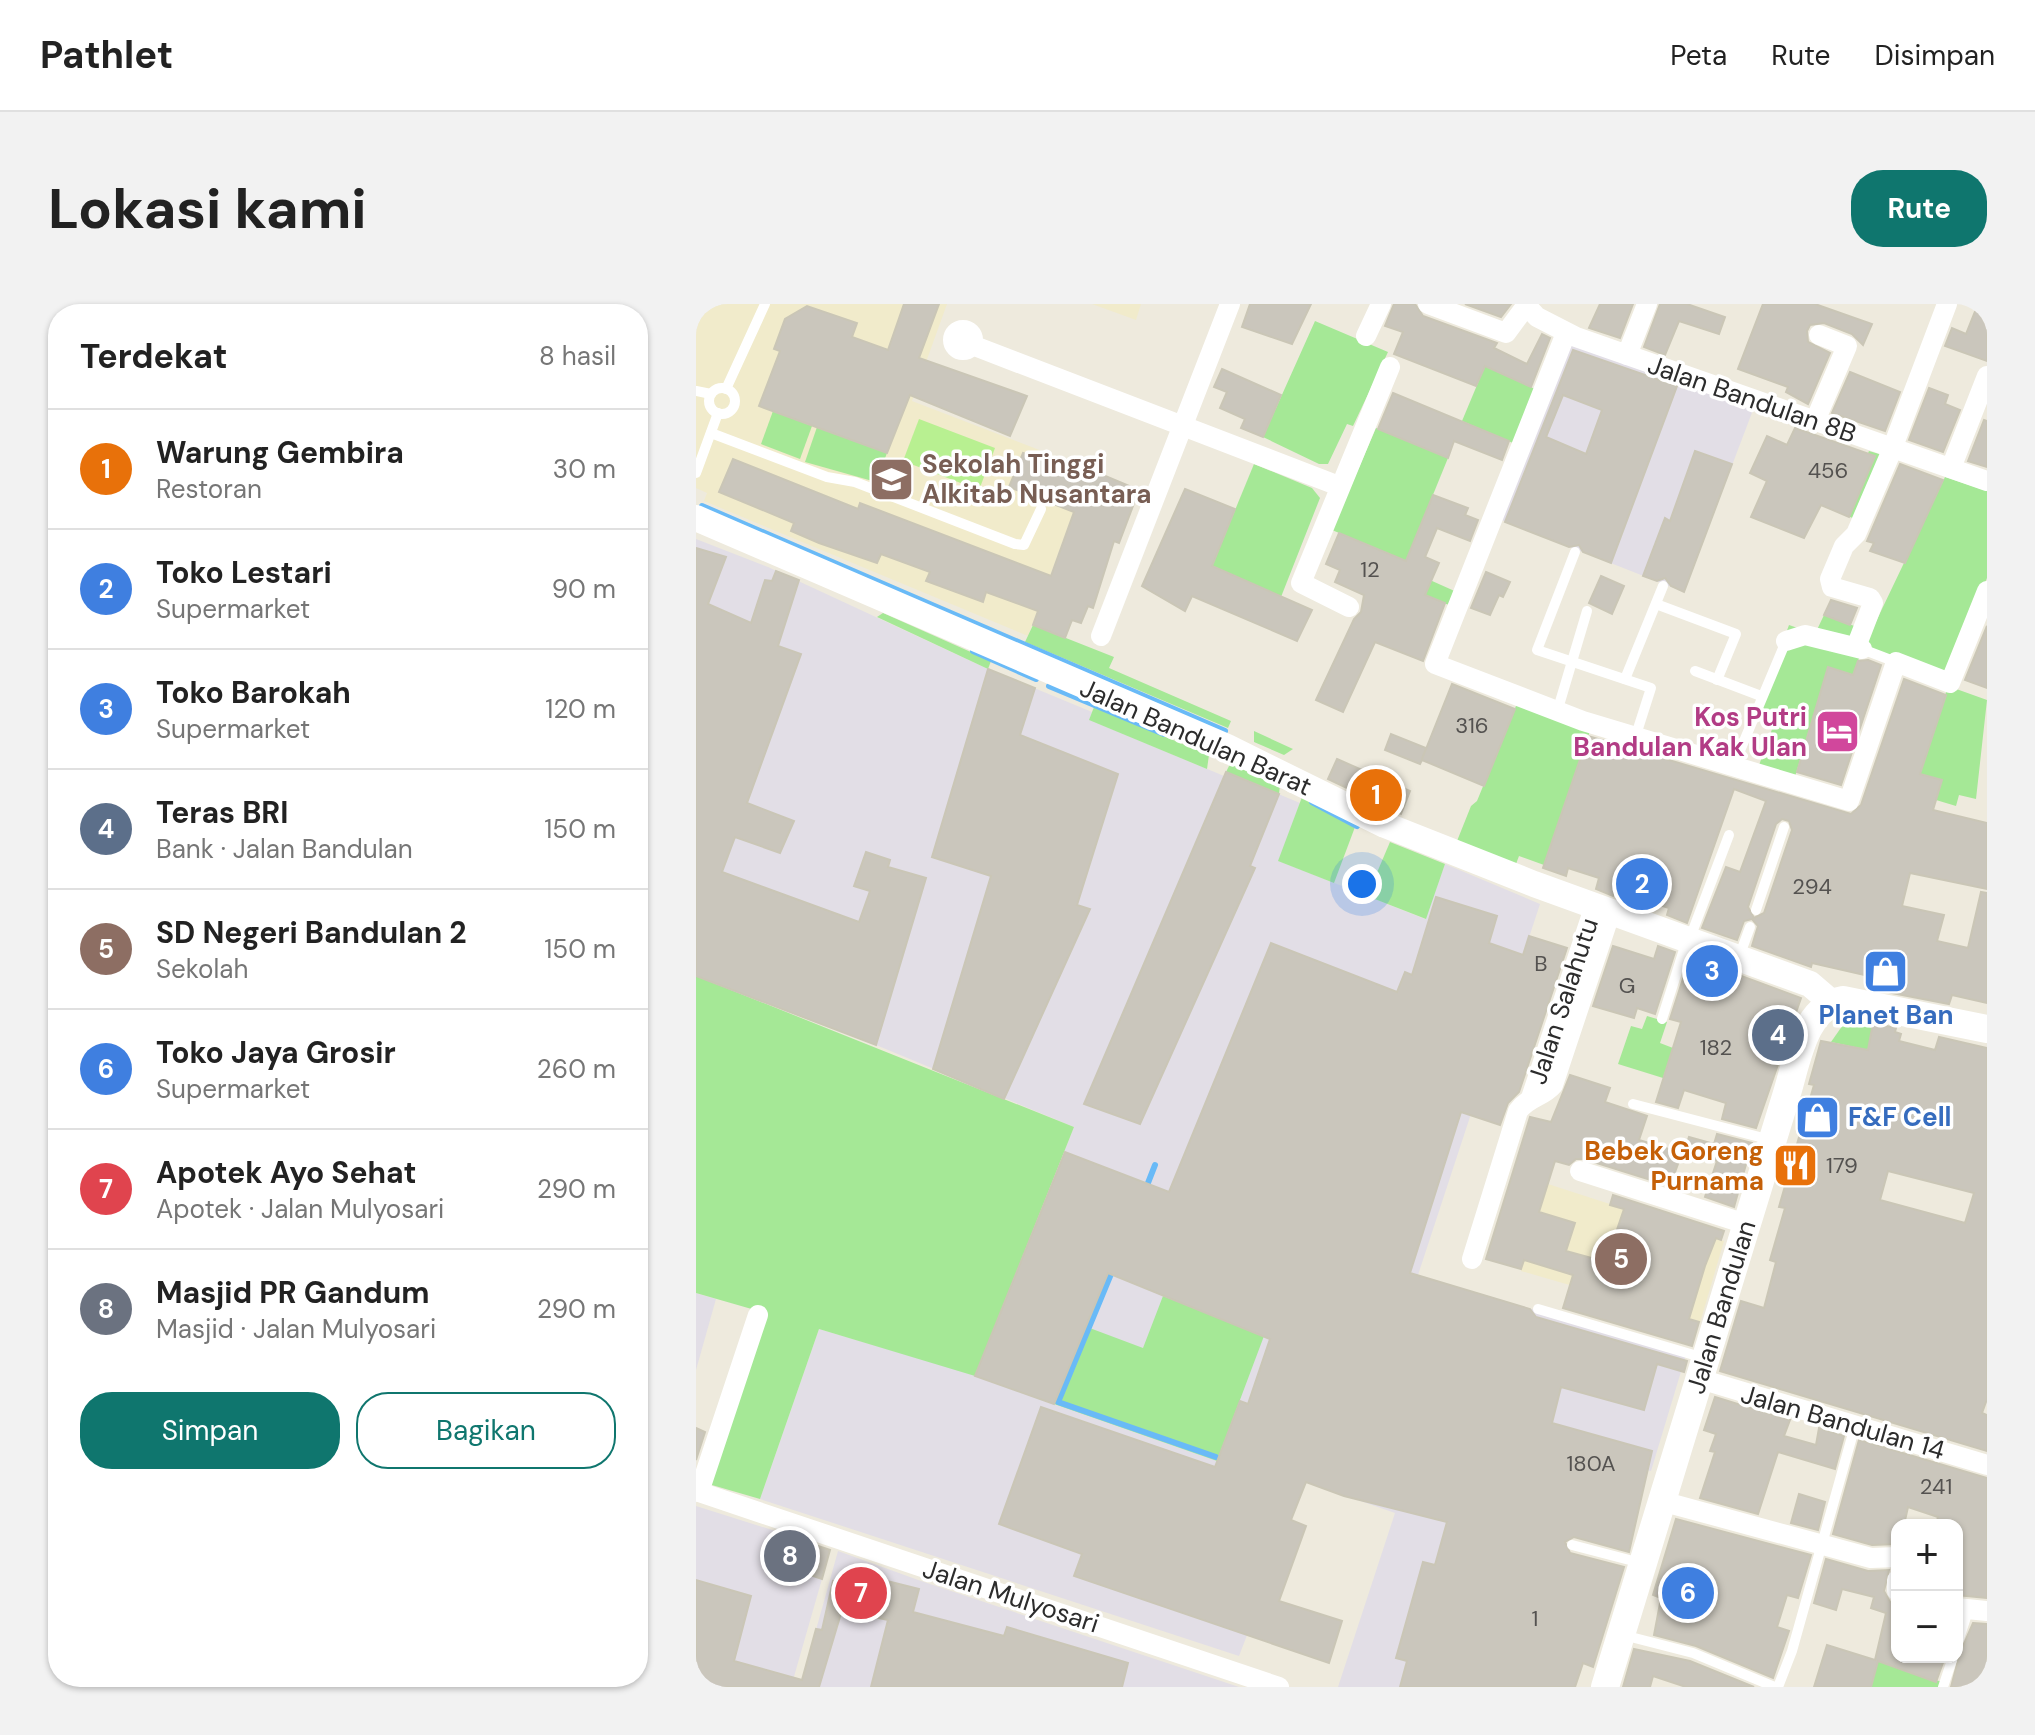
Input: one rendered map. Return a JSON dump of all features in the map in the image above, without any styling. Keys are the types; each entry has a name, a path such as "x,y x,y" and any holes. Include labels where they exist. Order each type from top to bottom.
{"main road":[{"path":"1831,1002 1855,1002 1987,1029"},
{"name":"Jalan Bandulan","path":"1605,1687 1808,1031 1831,1002"}],"street":[{"path":"1101,636 1230,304"},
{"path":"1366,336 1381,304"},
{"path":"1428,304 1506,333 1526,305"},
{"path":"1627,355 1647,304"},
{"path":"1786,641 1805,635 1859,648 1873,603 1870,598 1832,587 1830,579 1844,546 1856,534 1947,304"},
{"name":"Jalan Bandulan 8B","path":"1526,305 1566,333 1987,481"},
{"path":"1566,333 1435,664 1557,712 1635,738 1734,765 1821,799 1849,801 1896,662 1950,683 1987,591"},
{"path":"1815,421 1847,346 1819,335"},
{"path":"972,345 1339,486"},
{"path":"1349,607 1301,583 1390,367"},
{"path":"1951,468 1987,376"},
{"name":"Jalan Bandulan Barat","path":"696,518 1227,747 1377,822 1810,984 1831,1002"},
{"name":"Jalan Salahutu","path":"1472,1259 1518,1111 1531,1098 1603,908"},
{"path":"1580,1171 1746,1224"},
{"path":"697,1491 758,1315"},
{"name":"Jalan Bandulan 14","path":"1703,1369 1855,1426 1987,1465"},
{"name":"Jalan Mulyosari","path":"697,1491 1279,1687"},
{"path":"1661,1501 1871,1558 1891,1557"}],"lane":[{"path":"726,389 765,304"},
{"path":"716,389 726,389 734,397 734,405 729,412 718,413 709,405 711,394 716,389"},
{"path":"696,391 711,394"},
{"path":"696,473 718,413"},
{"path":"711,433 827,477 855,482 1015,544 1024,545 1029,540 1041,509"},
{"path":"1575,552 1537,650 1651,688 1635,738"},
{"path":"1625,679 1663,586"},
{"path":"1656,604 1736,634 1717,680"},
{"path":"1557,712 1587,611"},
{"path":"1734,765 1786,641"},
{"path":"1859,648 1896,662"},
{"path":"1695,671 1761,696"},
{"path":"1756,910 1784,827"},
{"path":"1662,1019 1688,939 1729,835"},
{"path":"1739,957 1750,927"},
{"path":"1633,1104 1773,1140"},
{"path":"1538,1309 1703,1369"},
{"path":"1621,1634 1693,1653 1776,1687 1792,1651 1819,1545 1855,1426"},
{"path":"1572,1545 1642,1564"},
{"path":"1963,1633 1976,1607"},
{"path":"1943,1687 1951,1663"}],"shaded area":[{"name":"Sekolah Tinggi Alkitab Nusantara","path":"696,304 947,304 912,401 1089,469 1028,636 704,501 707,493 696,488"},
{"path":"1092,304 1141,304 1136,320"},
{"path":"1566,342 1753,410 1684,592 1499,519"},
{"path":"696,539 768,567 988,669 1092,712 1090,720 1224,776 1226,772 1300,803 1279,861 1425,919 1445,864 1540,904 1418,1275 1686,1355 1651,1471 1598,1456 1468,1687 1338,1687 1395,1513 1221,1452 1218,1461 1303,1490 1239,1656 760,1499 819,1329 975,1375 1074,1127 876,1045 696,976"},
{"path":"1548,1184 1724,1241 1700,1323 1521,1271"},
{"path":"696,1293 716,1299 696,1370"},
{"path":"696,1506 813,1543 804,1573 822,1579 791,1687 696,1687"},
{"path":"838,1551 921,1581 1239,1687 800,1687"}],"green space":[{"path":"1315,321 1388,352 1353,426 1347,424 1328,464 1319,464 1263,437"},
{"path":"1485,366 1535,389 1513,443 1462,421"},
{"path":"773,411 812,426 800,459 761,444"},
{"path":"919,419 995,448 979,490 903,461"},
{"path":"817,427 887,453 876,482 805,462"},
{"path":"1376,428 1448,458 1406,561 1332,530"},
{"path":"1869,451 1886,456 1858,520 1842,514"},
{"path":"1254,464 1312,488 1320,498 1281,597 1212,566"},
{"path":"1945,477 1987,491 1987,578 1947,672 1863,647 1853,675 1828,667 1794,780 1758,768 1775,721 1757,714 1789,625 1815,634 1824,615 1871,632"},
{"path":"1403,568 1459,593 1454,607 1396,584"},
{"path":"883,613 991,661 988,669 877,617"},
{"path":"1033,625 1114,657 1109,668 1231,721 1228,728 1025,642"},
{"path":"1948,686 1987,700 1976,799 1959,795 1956,806 1936,800 1941,780 1920,774"},
{"path":"1518,701 1591,728 1544,865 1519,856 1516,864 1457,841"},
{"path":"1094,707 1209,755 1207,769 1089,720"},
{"path":"1254,731 1293,749 1284,755 1254,742"},
{"path":"1230,764 1280,785 1279,794 1226,772"},
{"path":"1302,797 1355,827 1334,883 1278,861"},
{"path":"1390,842 1445,864 1426,919 1367,896"},
{"path":"696,976 1074,1127 975,1376 819,1329 760,1499 705,1483 762,1312 696,1293"},
{"path":"1647,1016 1667,1022 1660,1043 1673,1048 1663,1078 1618,1064 1631,1026 1642,1029"},
{"path":"1845,1022 1878,1029 1873,1051 1831,1042"},
{"path":"1163,1296 1264,1336 1217,1461 1054,1404 1087,1327 1143,1348"},
{"path":"1878,1661 1942,1682 1941,1687 1871,1687"}],"building":[{"path":"904,304 939,304 919,358 1027,396 1010,436 910,395 887,453 759,406 780,351 774,349 785,319 807,306 857,323 852,337 888,350"},
{"path":"1250,304 1311,304 1292,344 1242,327"},
{"path":"1394,304 1415,304 1423,316 1497,343 1494,348 1527,364 1542,334 1550,338 1531,387 1485,366 1476,386 1394,354 1403,332 1385,326"},
{"path":"1465,304 1511,304 1501,317"},
{"path":"1600,304 1633,304 1620,338 1589,328"},
{"path":"1660,304 1687,304 1725,317 1719,334 1679,321 1665,355 1644,347"},
{"path":"1763,304 1815,304 1872,324 1863,345 1852,334 1824,323 1810,325 1808,342 1830,353 1808,404 1786,392 1788,387 1738,369"},
{"path":"1978,304 1987,304 1987,361 1945,346 1952,328 1966,334"},
{"path":"1573,350 1677,386 1611,563 1583,552 1579,545 1569,547 1505,522","holes":["1563,395 1602,410 1586,454 1546,437"]},
{"path":"1222,369 1281,395 1263,437 1241,428 1245,419 1220,408 1227,392 1214,387"},
{"path":"1850,372 1900,392 1885,431 1832,413"},
{"path":"1929,388 1948,395 1945,404 1960,410 1943,452 1909,440"},
{"path":"1393,393 1509,441 1502,460 1454,441 1448,458 1378,429"},
{"path":"1984,420 1987,421 1987,467 1968,461"},
{"path":"1795,428 1875,456 1849,517 1821,505 1804,538 1751,517 1767,481 1750,473 1767,436 1787,445"},
{"path":"1695,451 1732,464 1684,592 1671,586 1665,578 1657,581 1643,576 1665,518 1670,521"},
{"path":"1023,453 1087,477 1089,469 1139,490 1119,543 1114,541 1093,608 1088,606 1081,623 1072,620 1065,638 1033,625 1038,611 986,592 983,602 926,581 930,572 881,554 877,563 819,543 791,531 794,523 719,492 733,459 858,509 860,503 1051,576 1074,512 1009,487"},
{"path":"1900,464 1943,480 1905,563 1870,551 1874,543 1867,541"},
{"path":"1185,489 1235,509 1212,566 1312,610 1297,641 1192,596 1185,611 1142,586"},
{"path":"1433,495 1468,508 1465,515 1478,520 1470,541 1437,528 1425,557 1439,563 1425,595 1445,603 1423,661 1375,642 1343,712 1316,700 1354,619 1361,612 1364,595 1335,582 1340,570 1326,564 1339,533 1406,561"},
{"path":"696,548 726,557 708,604 751,623 765,580 772,581 776,571 799,580 778,646 801,654 747,803 794,821 780,853 735,837 722,872 859,922 870,891 854,886 866,852 890,860 888,867 926,878 876,1045 696,976"},
{"path":"1486,572 1510,582 1503,597 1499,595 1490,615 1471,608"},
{"path":"1601,576 1624,586 1612,614 1589,603"},
{"path":"1831,600 1857,608 1850,625 1824,615"},
{"path":"1987,626 1987,688 1965,680"},
{"path":"1868,660 1881,665 1841,785 1797,772 1828,667 1853,675 1858,661"},
{"path":"988,669 1035,688 1020,735 1118,774 1077,905 1090,909 1004,1099 933,1069 991,876 932,857"},
{"path":"1904,679 1946,695 1920,774 1942,780 1933,810 1987,823 1987,889 1910,873 1902,906 1944,915 1937,941 1968,948 1981,892 1987,893 1987,1003 1952,995 1949,1004 1892,993 1866,985 1869,976 1812,963 1811,967 1752,946 1758,926 1752,919 1744,921 1737,940 1702,928 1726,867 1740,872 1766,801 1734,789 1687,923 1667,915 1669,908 1615,891 1613,896 1596,889 1599,878 1568,868 1566,876 1543,868 1588,736 1851,814 1861,805","holes":["1782,819 1789,821 1792,830 1764,913 1754,918 1748,907 1776,824"]},
{"path":"1452,684 1515,709 1484,786 1422,760 1420,764 1385,750 1391,734 1426,748 1422,759"},
{"path":"1337,759 1410,791 1401,814 1328,779"},
{"path":"1226,772 1279,794 1250,866 1255,868 1140,1124 1084,1104"},
{"path":"1436,897 1497,916 1489,943 1523,955 1529,936 1567,948 1519,1092 1508,1103 1500,1125 1461,1112 1410,1273 1530,1309 1536,1317 1687,1361 1684,1372 1657,1364 1644,1410 1561,1387 1552,1423 1652,1451 1629,1552 1574,1537 1565,1542 1570,1553 1624,1567 1593,1667 1583,1663 1575,1687 1400,1687 1407,1661 1396,1658 1423,1562 1435,1565 1447,1522 1344,1496 1306,1482 1291,1520 1306,1526 1279,1601 1342,1621 1329,1663 1074,1576 1082,1554 999,1524 1041,1407 1215,1467 1240,1401 1248,1404 1270,1339 1108,1273 1054,1404 975,1376 1065,1152 1169,1192 1271,943 1397,992 1405,972 1412,975"},
{"path":"1613,946 1654,959 1658,946 1675,952 1655,1014 1637,1008 1634,1018 1593,1006"},
{"path":"1690,957 1801,998 1756,1128 1722,1119 1726,1103 1684,1090 1678,1108 1656,1102 1681,1022 1670,1019"},
{"path":"1873,1023 1896,1028 1895,1032 1901,1034 1899,1041 1935,1050 1939,1037 1987,1048 1987,1399 1982,1413 1987,1415 1987,1451 1720,1371 1741,1301 1764,1308 1776,1262 1770,1260 1785,1208 1779,1207 1814,1085 1809,1084 1821,1041 1868,1050","holes":["1888,1171 1974,1193 1965,1223 1880,1200"]},
{"path":"1570,1075 1610,1088 1605,1102 1647,1116 1639,1140 1682,1153 1670,1186 1584,1159 1576,1159 1569,1165 1555,1161 1539,1212 1575,1223 1566,1251 1606,1262 1624,1209 1610,1205 1613,1195 1724,1231 1721,1240 1716,1238 1689,1319 1699,1322 1692,1346 1563,1308 1573,1275 1524,1260 1521,1269 1486,1259 1530,1117 1551,1122"},
{"path":"1717,1134 1752,1143 1734,1207 1705,1197 1717,1161 1684,1151 1689,1137 1714,1144"},
{"path":"1715,1397 1790,1420 1784,1436 1816,1445 1819,1428 1844,1436 1835,1469 1778,1452 1758,1514 1700,1498 1715,1452 1710,1451 1716,1434 1704,1430"},
{"path":"696,1428 705,1432 696,1460"},
{"path":"1859,1440 1987,1478 1987,1598 1963,1596 1963,1519 1938,1519 1908,1507 1905,1519 1891,1519 1891,1544 1872,1545 1833,1534"},
{"path":"1799,1494 1825,1502 1818,1530 1791,1523"},
{"path":"1676,1519 1811,1555 1798,1598 1787,1595 1777,1627 1789,1631 1773,1678 1696,1646 1654,1635 1661,1598 1653,1595"},
{"path":"779,1533 830,1550 822,1579 804,1573 802,1578 768,1569"},
{"path":"1826,1559 1868,1571 1889,1570 1884,1591 1891,1602 1891,1663 1943,1663 1936,1682 1878,1661 1871,1687 1814,1687 1827,1645 1875,1660 1886,1613 1871,1608 1874,1597 1842,1589 1836,1610 1814,1603"},
{"path":"859,1574 919,1589 913,1612 1004,1636 1007,1627 1128,1663 1122,1687 871,1687 888,1620 842,1610 819,1687 696,1687 696,1580 751,1596 734,1661 802,1680 816,1629 822,1630 833,1581 856,1585"},
{"path":"1973,1623 1987,1624 1987,1687 1951,1687 1957,1663 1963,1663 1963,1646"},
{"path":"1634,1649 1690,1661 1754,1687 1686,1687 1653,1676 1650,1687 1623,1687"}],"waterway":[{"path":"702,506 1225,731"},
{"path":"973,651 1036,679"},
{"path":"1049,686 1164,734"},
{"path":"1312,802 1357,826"},
{"path":"1146,1188 1155,1165"},
{"path":"1113,1269 1058,1402 1216,1457"}],"place":[{"name":"Sekolah Tinggi Alkitab Nusantara","path":"891,479"},
{"name":"Kos Putri Bandulan Kak Ulan","path":"1838,732"},
{"name":"Warung Gembira","path":"1376,795"},
{"name":"Toko Lestari","path":"1642,884"},
{"name":"Toko Barokah","path":"1712,971"},
{"name":"Planet Ban","path":"1886,972"},
{"name":"Teras BRI","path":"1778,1035"},
{"name":"F&F Cell","path":"1817,1117"},
{"name":"Bebek Goreng Purnama","path":"1795,1166"},
{"name":"SD Negeri Bandulan 2","path":"1621,1259"},
{"name":"Masjid PR Gandum","path":"790,1556"},
{"name":"Apotek Ayo Sehat","path":"861,1593"},
{"name":"Toko Jaya Grosir","path":"1688,1593"}]}
